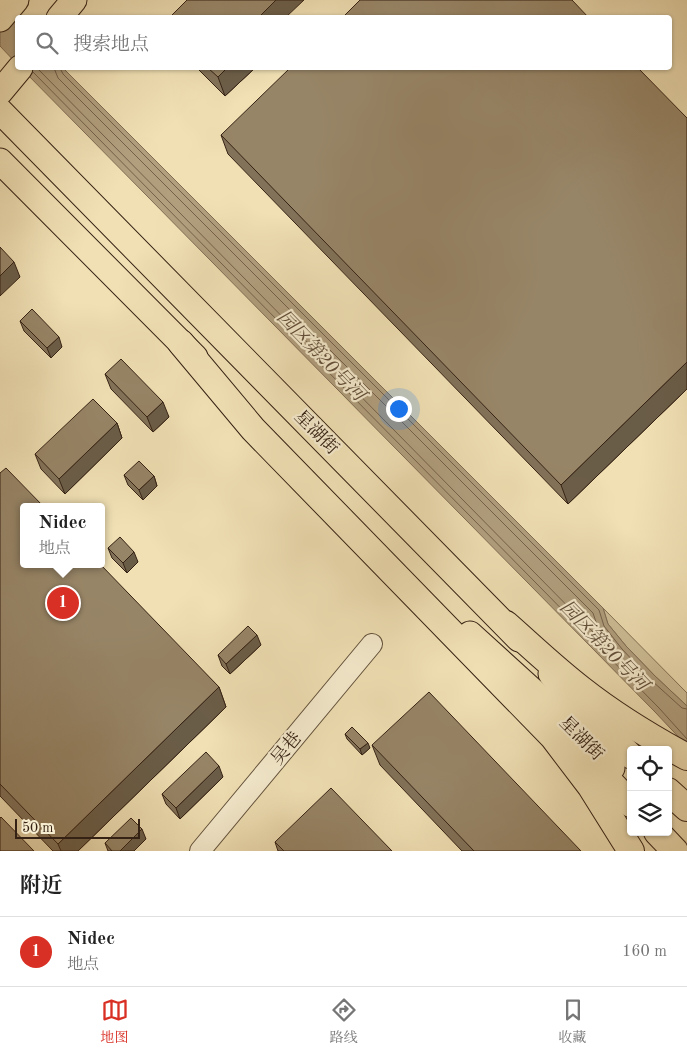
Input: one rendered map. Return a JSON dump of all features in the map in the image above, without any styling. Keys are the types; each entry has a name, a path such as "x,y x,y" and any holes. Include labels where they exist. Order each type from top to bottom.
{"highway":[{"path":"181,343 253,430 552,737 591,787 631,851"},
{"path":"506,624 600,704 687,757"},
{"path":"484,649 627,800"},
{"path":"672,796 687,809"},
{"path":"661,836 675,851"}],"main road":[{"path":"62,15 74,0"},
{"path":"0,92 17,70"},
{"name":"星湖街","path":"0,112 506,624 572,699 627,752"},
{"name":"星湖街","path":"0,161 484,649 558,714 627,784"},
{"path":"672,830 687,845"}],"street":[{"name":"吴巷","path":"200,851 372,644"}],"shaded area":[{"path":"603,608 687,693 687,706 626,646 608,624"}],"water":[{"path":"0,3 15,19 15,62 0,46"},
{"name":"园区第20号河","path":"23,70 65,70 603,608 608,624 626,646 687,706 687,746"}],"building":[{"path":"187,0 276,0 261,15 172,15"},
{"path":"360,0 572,0 586,15 345,15"},
{"path":"210,70 225,70 218,77"},
{"path":"288,70 640,70 687,118 687,362 561,485 221,135"},
{"path":"0,247 14,262 0,276"},
{"path":"32,309 59,337 47,348 20,321"},
{"path":"121,359 163,402 147,417 105,374"},
{"path":"93,399 117,423 59,479 35,454"},
{"path":"139,461 154,476 139,490 124,475"},
{"path":"6,468 40,503 20,503 20,568 104,568 219,687 58,844 0,784 0,473"},
{"path":"120,537 134,552 123,563 108,548"},
{"path":"248,626 257,635 226,664 218,655"},
{"path":"429,692 581,851 474,851 372,745"},
{"path":"352,727 368,743 360,749 345,734"},
{"path":"206,752 219,766 176,808 162,794"},
{"path":"331,788 392,851 284,851 275,842"},
{"path":"1,817 34,851 0,851"},
{"path":"131,818 142,829 120,851 112,851 105,843"}],"place":[{"name":"Nidec","path":"63,603"}]}
